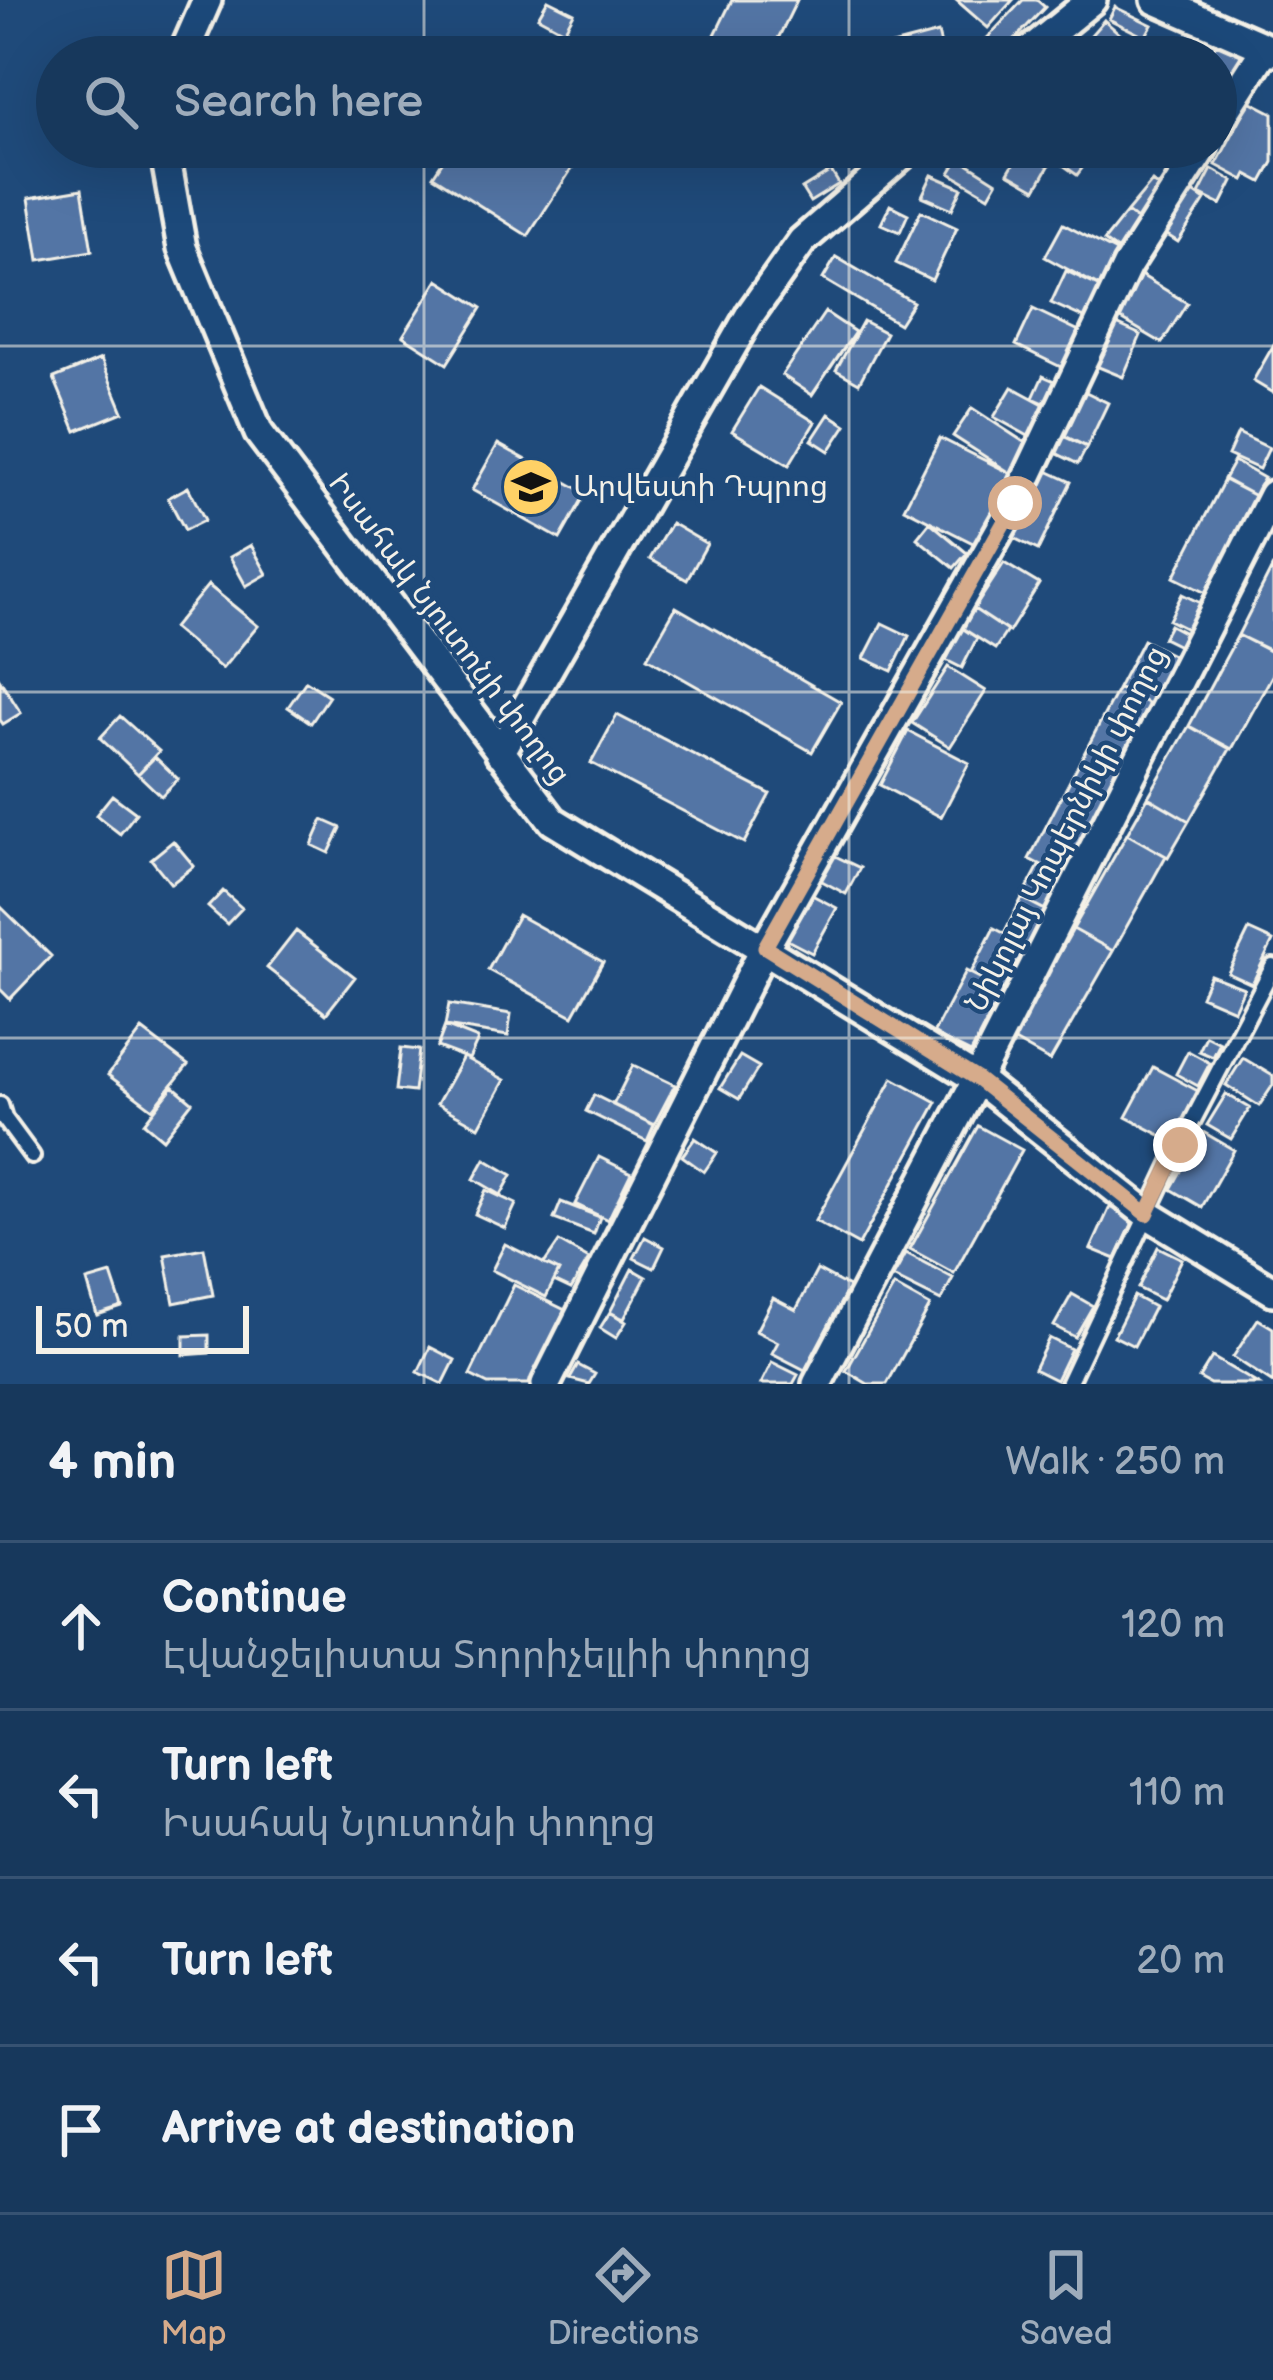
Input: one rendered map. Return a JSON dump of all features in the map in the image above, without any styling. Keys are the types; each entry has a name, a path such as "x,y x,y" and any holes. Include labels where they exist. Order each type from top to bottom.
{"street":[{"path":"191,36 207,0"},
{"path":"1048,36 1092,0"},
{"path":"1156,0 1269,50 1237,96"},
{"name":"Իսահակ Նյուտոնի փողոց","path":"168,168 182,248 259,433 553,820 977,1079 1147,1214 1273,1291"},
{"path":"500,753 751,313 802,241 887,168"},
{"path":"547,1384 765,947 1015,503 1126,266 1189,168"},
{"name":"Նիկոլայ Կոպերնիկի փողոց","path":"817,1384 1273,495"}],"lane":[{"path":"1068,1384 1147,1214 1273,967"},
{"path":"0,1105 32,1156"}],"building":[{"path":"548,0 574,13 564,31 538,17"},
{"path":"732,0 797,0 779,36 714,36"},
{"path":"956,0 1013,0 988,28"},
{"path":"1023,0 1037,0 1045,7 1018,36 989,36"},
{"path":"1115,7 1152,25 1143,36 1109,19"},
{"path":"1104,20 1122,36 1090,36"},
{"path":"1250,101 1273,113 1273,162 1262,182 1247,174 1244,180 1222,168 1237,168 1237,125"},
{"path":"438,168 572,168 528,236 433,176"},
{"path":"953,168 975,168 997,182 989,196 950,173"},
{"path":"1011,168 1048,168 1036,189 1008,173"},
{"path":"1212,169 1233,181 1221,205 1199,194"},
{"path":"831,171 839,184 810,202 802,189"},
{"path":"932,175 962,188 952,209 922,196"},
{"path":"1152,182 1167,194 1143,225 1127,212"},
{"path":"82,189 92,251 39,260 29,198"},
{"path":"1189,189 1205,200 1178,242 1161,231"},
{"path":"890,205 908,214 900,232 881,224"},
{"path":"921,211 957,228 932,280 896,263"},
{"path":"1127,212 1143,225 1121,253 1104,241"},
{"path":"1063,224 1122,255 1104,289 1045,257"},
{"path":"836,257 913,302 899,324 823,279"},
{"path":"1066,271 1104,289 1089,320 1051,303"},
{"path":"1136,272 1187,303 1162,343 1111,313"},
{"path":"438,280 482,308 447,364 403,336"},
{"path":"1033,309 1081,332 1063,368 1016,345"},
{"path":"825,312 855,332 812,395 782,375"},
{"path":"863,321 886,333 859,383 836,370"},
{"path":"1110,321 1141,335 1123,377 1091,364"},
{"path":"1273,346 1273,393 1253,381"},
{"path":"101,359 123,412 76,431 54,378"},
{"path":"1043,376 1059,383 1049,405 1033,398"},
{"path":"759,387 815,422 789,465 732,431"},
{"path":"1012,387 1049,407 1032,438 994,417"},
{"path":"1084,391 1108,403 1087,447 1063,436"},
{"path":"972,408 1030,446 1012,474 953,436"},
{"path":"829,414 846,425 829,451 812,440"},
{"path":"1238,433 1269,448 1259,469 1228,455"},
{"path":"1063,435 1087,447 1078,464 1054,452"},
{"path":"940,438 1012,474 975,544 904,508"},
{"path":"498,444 586,493 560,539 472,490"},
{"path":"1234,461 1264,478 1255,496 1224,479"},
{"path":"1045,470 1071,482 1038,550 1012,537"},
{"path":"1224,480 1257,497 1208,594 1174,577"},
{"path":"188,487 205,520 185,530 168,498"},
{"path":"930,522 967,553 954,568 917,538"},
{"path":"671,523 707,544 687,580 650,559"},
{"path":"251,545 267,574 246,586 230,557"},
{"path":"1004,563 1039,584 1009,632 974,609"},
{"path":"1273,566 1273,647 1271,651 1238,635"},
{"path":"208,585 258,626 222,669 173,628"},
{"path":"1182,594 1202,604 1189,630 1169,620"},
{"path":"676,607 841,702 812,752 647,658"},
{"path":"974,609 1007,631 995,649 962,628"},
{"path":"882,623 909,636 892,671 864,658"},
{"path":"1170,625 1189,635 1183,648 1163,638"},
{"path":"962,628 977,638 962,668 946,660"},
{"path":"1238,635 1273,653 1273,674 1232,749 1189,726"},
{"path":"1143,640 1176,657 1151,705 1118,688"},
{"path":"948,667 986,691 950,747 912,723"},
{"path":"0,680 21,713 3,724 0,720"},
{"path":"306,681 329,696 311,723 288,707"},
{"path":"1118,688 1151,705 1121,763 1088,746"},
{"path":"617,715 770,794 744,843 591,763"},
{"path":"120,716 159,751 138,774 100,738"},
{"path":"1189,726 1230,749 1189,821 1148,797"},
{"path":"908,731 969,763 941,817 880,785"},
{"path":"1088,746 1121,763 1062,876 1029,859"},
{"path":"155,757 178,779 161,796 138,774"},
{"path":"112,795 136,813 120,834 96,815"},
{"path":"1148,797 1189,821 1168,857 1127,834"},
{"path":"323,820 341,828 329,853 312,845"},
{"path":"1127,834 1166,856 1113,951 1073,929"},
{"path":"173,841 194,866 171,884 151,859"},
{"path":"833,855 860,868 846,894 820,880"},
{"path":"1040,864 1062,876 1045,910 1022,898"},
{"path":"223,891 242,908 227,924 208,907"},
{"path":"812,895 837,908 812,953 787,940"},
{"path":"1022,898 1045,910 1027,945 1004,933"},
{"path":"0,906 51,956 10,999 0,989"},
{"path":"518,915 603,962 573,1016 488,970"},
{"path":"994,928 1027,945 1003,990 971,973"},
{"path":"1073,929 1113,951 1050,1061 1011,1039"},
{"path":"1249,930 1273,941 1252,984 1228,973"},
{"path":"296,931 355,977 326,1014 267,968"},
{"path":"966,971 1003,990 971,1053 933,1034"},
{"path":"1210,975 1244,988 1234,1010 1201,996"},
{"path":"449,1004 511,1014 508,1036 445,1026"},
{"path":"445,1026 478,1039 469,1059 437,1047"},
{"path":"142,1030 188,1065 153,1109 108,1075"},
{"path":"1206,1036 1220,1043 1213,1057 1199,1051"},
{"path":"401,1048 419,1050 414,1092 396,1090"},
{"path":"1188,1051 1210,1063 1198,1086 1176,1074"},
{"path":"740,1056 759,1067 739,1099 720,1088"},
{"path":"463,1057 505,1080 479,1127 437,1104"},
{"path":"1243,1058 1273,1076 1273,1085 1259,1106 1226,1085"},
{"path":"633,1065 675,1085 654,1125 613,1105"},
{"path":"1153,1067 1198,1091 1172,1141 1126,1117"},
{"path":"893,1078 937,1102 859,1245 815,1221"},
{"path":"173,1086 192,1102 163,1139 144,1123"},
{"path":"1226,1094 1250,1108 1231,1139 1207,1125"},
{"path":"594,1095 654,1125 647,1141 586,1111"},
{"path":"978,1126 1022,1150 954,1273 910,1249"},
{"path":"1203,1132 1234,1150 1202,1207 1171,1189"},
{"path":"695,1138 717,1153 704,1172 682,1156"},
{"path":"599,1157 631,1173 608,1220 575,1204"},
{"path":"485,1159 512,1175 501,1195 474,1179"},
{"path":"486,1190 516,1204 505,1228 475,1214"},
{"path":"561,1202 600,1217 594,1234 554,1219"},
{"path":"1110,1207 1135,1218 1116,1259 1091,1249"},
{"path":"645,1237 664,1247 654,1268 634,1258"},
{"path":"559,1242 589,1259 571,1289 554,1281 559,1271 544,1264"},
{"path":"505,1244 559,1271 546,1297 492,1270"},
{"path":"1158,1247 1182,1259 1162,1300 1138,1288"},
{"path":"204,1248 213,1295 174,1303 165,1255"},
{"path":"906,1253 953,1278 941,1301 893,1277"},
{"path":"632,1269 646,1277 624,1319 610,1312"},
{"path":"817,1270 849,1287 805,1370 772,1353 778,1342 756,1331 773,1298 796,1310"},
{"path":"111,1274 122,1307 97,1315 87,1281"},
{"path":"514,1285 565,1310 529,1384 488,1384 470,1375"},
{"path":"894,1286 930,1306 887,1384 868,1384 846,1371"},
{"path":"1072,1294 1093,1306 1075,1337 1054,1326"},
{"path":"1134,1296 1154,1307 1134,1346 1114,1336"},
{"path":"610,1312 626,1322 616,1338 600,1328"},
{"path":"1258,1319 1273,1328 1273,1383 1233,1357"},
{"path":"209,1335 209,1353 184,1355 184,1336"},
{"path":"1049,1338 1071,1349 1056,1380 1034,1369"},
{"path":"430,1347 455,1360 443,1384 418,1372"},
{"path":"1212,1357 1258,1384 1210,1384 1199,1378"},
{"path":"772,1362 798,1375 793,1384 761,1384"},
{"path":"578,1365 595,1374 589,1384 570,1379"}],"place":[{"name":"Արվեստի Դպրոց","path":"531,487"}],"route":[{"path":"1015,503 765,947 977,1079 1147,1214 1180,1145"}]}
